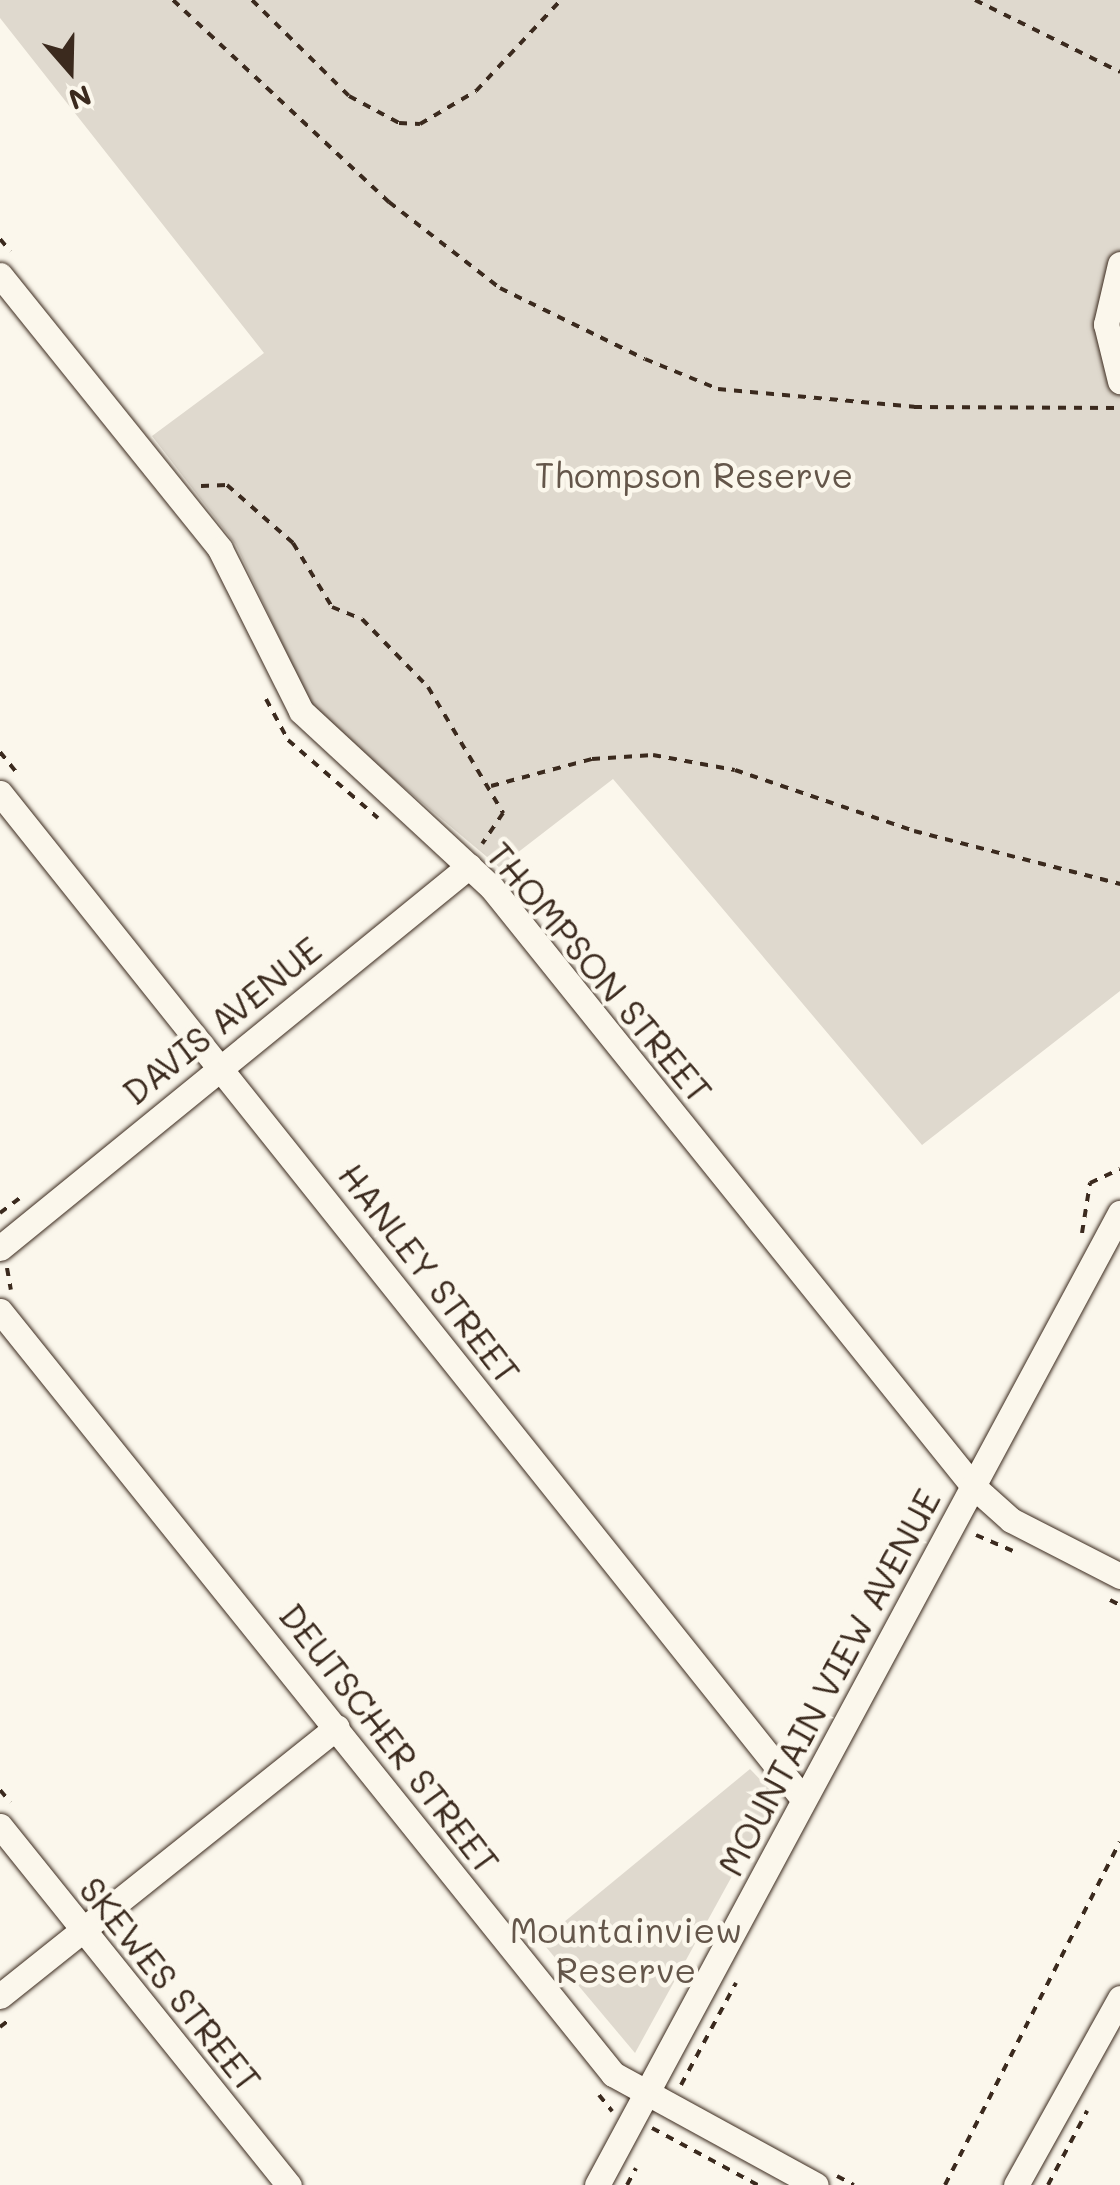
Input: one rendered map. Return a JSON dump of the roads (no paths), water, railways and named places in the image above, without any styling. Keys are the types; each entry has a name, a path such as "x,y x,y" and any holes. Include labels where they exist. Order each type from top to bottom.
{"street":[{"path":"1120,264 1106,324 1120,381"},
{"name":"THOMPSON STREET","path":"0,275 220,549 300,711 469,866 973,1486 1011,1520 1120,1576"},
{"name":"HANLEY STREET","path":"0,793 804,1799"},
{"name":"DAVIS AVENUE","path":"0,1251 9,1232 469,866"},
{"name":"MOUNTAIN VIEW AVENUE","path":"597,2185 1120,1212"},
{"name":"DEUTSCHER STREET","path":"7,1304 337,1728 614,2074 651,2085 819,2176"},
{"path":"0,1996 337,1728"},
{"name":"SKEWES STREET","path":"0,1826 289,2185"},
{"path":"1016,2184 1120,1998"}],"park label":[{"name":"Thompson Reserve","path":"694,474"},
{"name":"Mountainview Reserve","path":"626,1949"}]}
